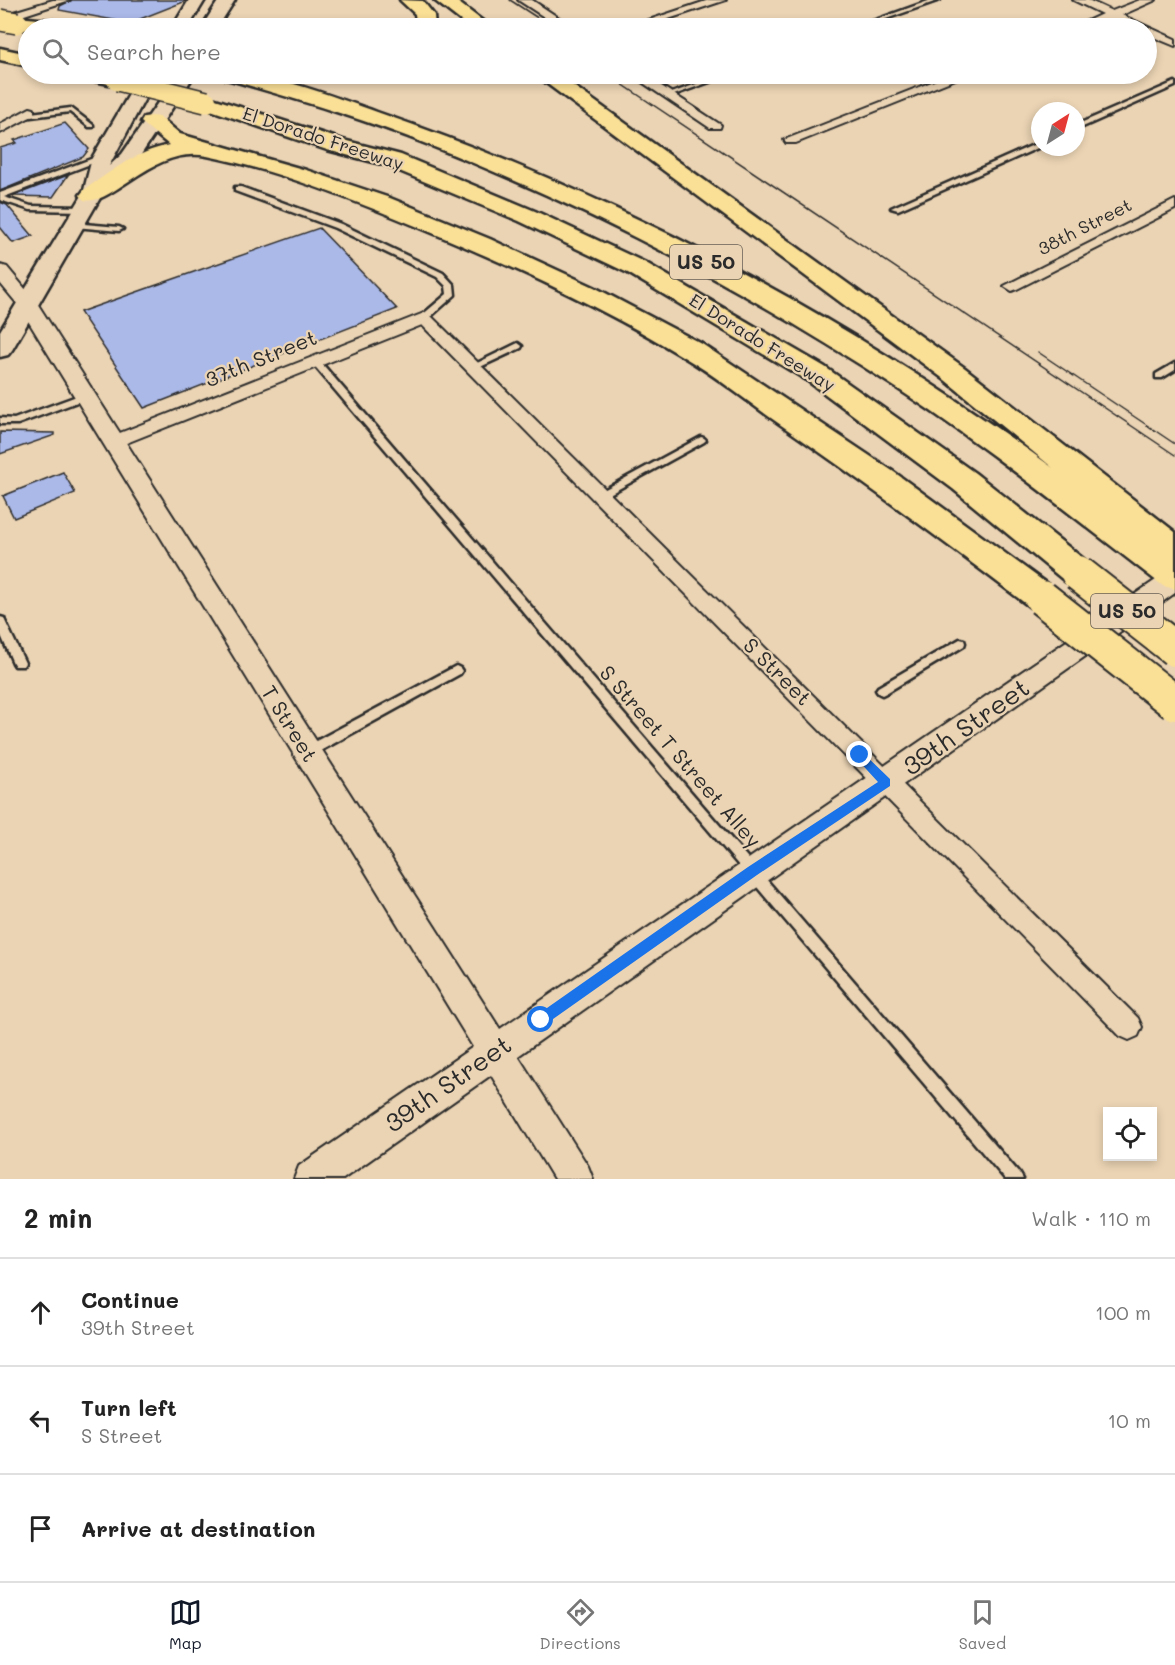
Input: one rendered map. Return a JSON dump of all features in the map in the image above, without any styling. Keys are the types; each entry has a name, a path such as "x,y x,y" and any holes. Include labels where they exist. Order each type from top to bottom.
{"highway":[{"path":"409,0 423,11 427,18"},
{"path":"443,0 468,18"},
{"path":"0,54 18,58"},
{"name":"El Dorado Freeway","path":"130,84 206,102 335,145 393,160 527,216 637,268 815,373 964,481 1175,649"},
{"name":"El Dorado Freeway","path":"272,84 422,132 552,185 688,252 836,336 999,444 1155,543 1175,579"},
{"path":"558,84 955,374 1155,543"},
{"path":"152,122 172,139 211,149 381,203 481,244 624,313 692,350 874,473 1042,598 1175,703"},
{"path":"83,210 150,155 181,149 211,149"}],"main road":[{"path":"215,18 227,0"},
{"path":"186,18 194,5"},
{"path":"83,210 102,158 143,84"},
{"path":"152,122 144,115 163,84"},
{"path":"0,350 83,210 129,158 179,84"}],"street":[{"path":"6,21 64,0"},
{"path":"524,0 552,18"},
{"path":"663,18 720,0"},
{"path":"1079,0 1119,18"},
{"path":"1104,18 1150,0"},
{"path":"1157,35 1175,43"},
{"path":"652,84 715,125"},
{"path":"791,140 936,84"},
{"path":"0,129 26,114"},
{"name":"38th Street","path":"1012,286 1175,204"},
{"name":"T Street","path":"0,271 27,303 575,1179"},
{"name":"37th Street","path":"113,442 424,318"},
{"name":"S Street","path":"424,318 1129,1027"},
{"name":"39th Street","path":"312,1179 1175,579"}],"lane":[{"path":"885,18 937,0"},
{"path":"669,95 700,84"},
{"path":"1085,124 1175,84"},
{"path":"26,114 71,110 90,126"},
{"path":"895,207 1031,148"},
{"path":"0,197 102,158"},
{"path":"238,189 338,226 440,275 450,285 451,295 424,318"},
{"path":"0,197 30,208 83,210 119,229"},
{"path":"473,367 518,346"},
{"name":"S Street T Street Alley","path":"315,361 1015,1179"},
{"path":"1159,376 1175,366"},
{"path":"0,421 15,422 85,396"},
{"path":"602,495 701,440"},
{"path":"0,621 4,638 19,663"},
{"path":"882,690 960,643"},
{"path":"307,752 456,671"}],"building":[{"path":"72,0 186,1 143,18 103,18 59,10 60,6"},
{"path":"65,123 89,149 83,157 0,191 0,148 17,143 14,140"},
{"path":"68,175 53,197 13,196"},
{"path":"0,202 7,205 33,236 13,243 0,227"},
{"path":"319,228 397,309 144,408 80,312"},
{"path":"0,432 55,433 55,435 0,454"},
{"path":"63,472 75,493 14,518 3,496"}],"tram line":[{"path":"510,0 538,18"},
{"path":"622,84 1175,455"},
{"path":"1038,352 1175,444"}],"route":[{"path":"541,1020 752,871 886,782 860,755"}]}
